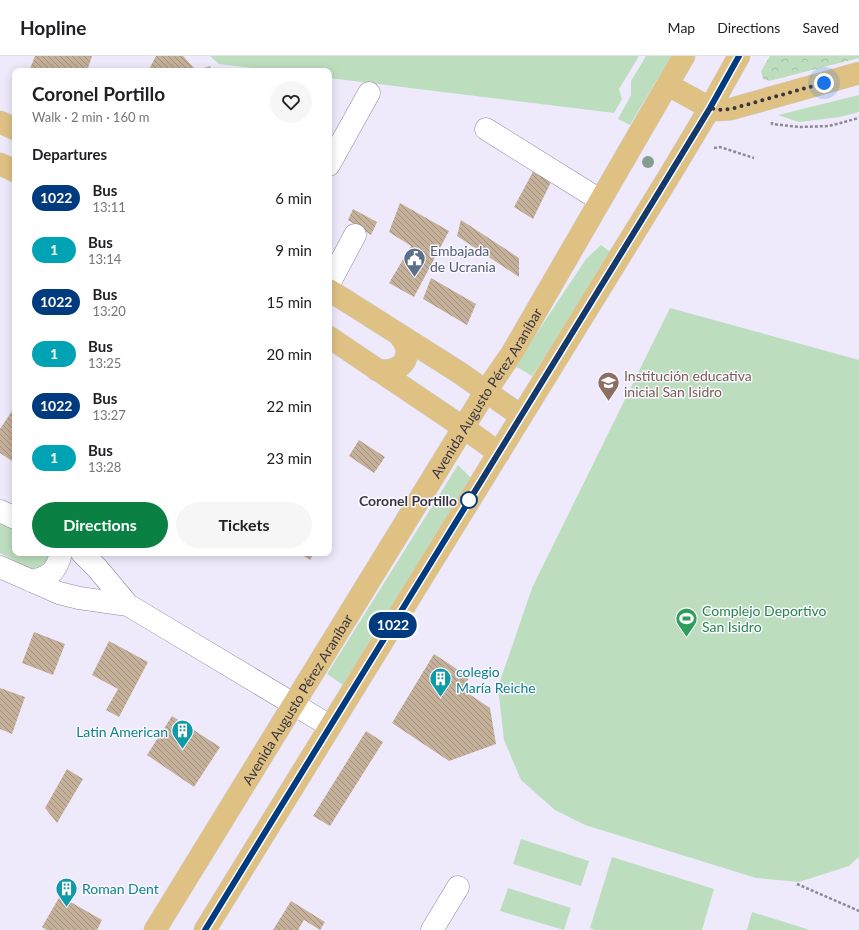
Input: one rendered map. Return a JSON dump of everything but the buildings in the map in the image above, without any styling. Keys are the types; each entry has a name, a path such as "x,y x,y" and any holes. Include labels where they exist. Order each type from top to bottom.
{"main road":[{"name":"Avenida Augusto Pérez Araníbar","path":"155,930 486,391 512,353 684,56"},
{"path":"205,930 710,108 739,56"},
{"path":"668,85 710,108 718,110 731,109 859,73"},
{"path":"0,122 12,128"},
{"path":"0,164 12,170"},
{"path":"332,292 460,373 521,416"},
{"path":"377,370 387,371 399,368 407,353 402,337"},
{"path":"332,339 499,453"}],"street":[{"path":"332,159 368,93"},
{"path":"486,129 600,200"},
{"path":"332,278 355,235"},
{"path":"0,510 12,516"},
{"path":"31,581 43,579 52,573 60,556"},
{"path":"85,556 128,605 330,726"},
{"path":"0,567 59,593 78,598 128,605"},
{"path":"432,930 458,887"}],"path":[{"path":"772,124 800,128 829,126 859,118"},
{"path":"711,149 720,146 754,158"},
{"path":"797,884 859,911"}],"green space":[{"path":"210,56 639,56 619,89 622,99 614,113 332,78 332,68 252,68 219,64"},
{"path":"646,56 671,56 630,125 618,119 631,95 631,81"},
{"path":"770,56 859,56 859,58 769,81 763,79 761,71"},
{"path":"859,95 859,112 840,117 799,122 778,115"},
{"path":"601,245 613,254 532,376 515,366 586,259"},
{"name":"Complejo Deportivo San Isidro","path":"670,308 859,360 859,857 849,866 799,882 756,878 585,825 555,810 521,780 504,740 498,687 532,588"},
{"path":"458,465 474,481 346,687 327,674"},
{"path":"0,521 12,528 12,556 51,556 52,560 36,572 0,553"},
{"path":"521,839 589,861 581,886 513,864"},
{"path":"612,857 714,889 702,930 595,930 590,928"},
{"path":"508,888 571,908 564,930 500,911"},
{"path":"752,912 810,930 747,930"}],"bus line":[{"name":"1022","path":"205,930 654,200 710,108 739,56"}],"place":[{"name":"Embajada de Ucrania","path":"414,278"},
{"name":"Institución educativa inicial San Isidro","path":"609,402"},
{"name":"Coronel Portillo","path":"469,500"},
{"name":"Complejo Deportivo San Isidro","path":"687,638"},
{"name":"colegio María Reiche","path":"441,698"},
{"name":"Latin American","path":"183,750"},
{"name":"Roman Dent","path":"67,908"}],"route":[{"path":"469,500 468,502 710,108 718,110 731,109 824,83"}]}
